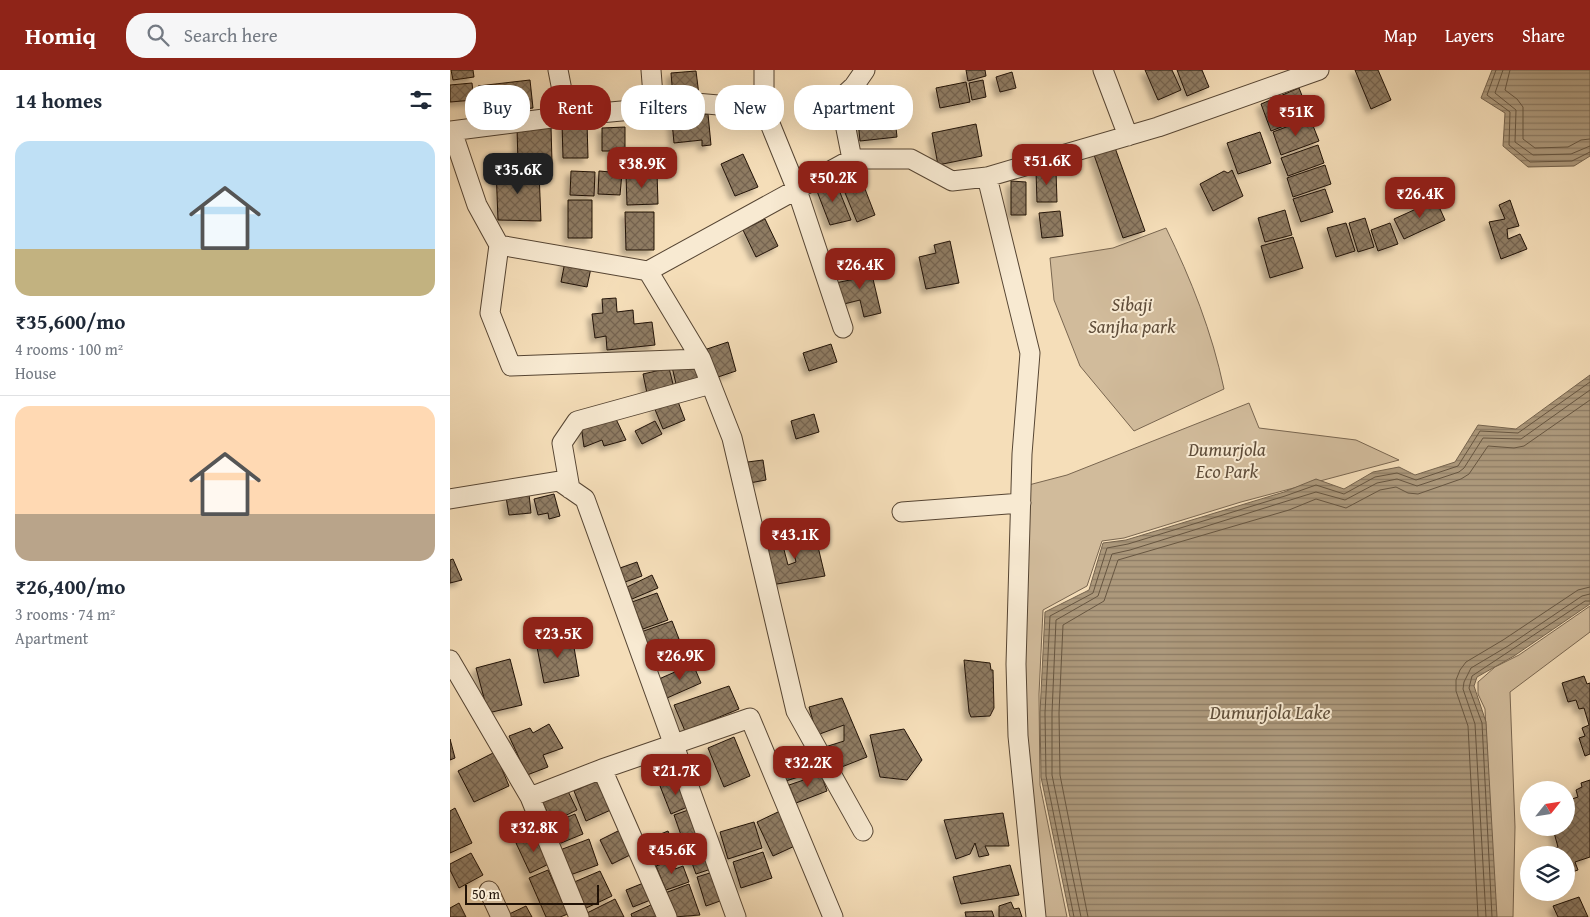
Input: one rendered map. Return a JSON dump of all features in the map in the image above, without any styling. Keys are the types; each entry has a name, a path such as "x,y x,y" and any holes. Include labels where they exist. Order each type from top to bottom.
{"street":[{"path":"558,70 561,85"},
{"path":"652,70 653,85"},
{"path":"764,70 764,85"},
{"path":"852,159 840,99 854,86 865,70"},
{"path":"1103,70 1128,136"},
{"path":"499,245 648,271 852,159 910,159 952,181 987,177 1128,136 1319,70"},
{"path":"540,119 451,131 477,205 499,245 490,313 511,366 702,359"},
{"path":"773,130 797,190 843,328"},
{"path":"987,177 1030,353 1022,454 1016,664 1018,736 1036,917"},
{"path":"648,271 702,359 732,438 796,711 862,831"},
{"path":"570,489 562,443 577,421 711,384"},
{"path":"450,500 559,481 585,499 734,916"},
{"path":"902,512 1021,504"},
{"path":"450,660 530,797 579,917"},
{"path":"530,797 602,769 750,718 833,917"},
{"path":"602,769 667,917"},
{"path":"489,891 501,917"}],"green space":[{"name":"Sibaji Sanjha park","path":"1166,228 1200,306 1224,389 1134,431 1080,366 1054,300 1050,258 1113,248"},
{"name":"Dumurjola Eco Park","path":"1249,403 1259,428 1356,440 1399,460 1241,502 1124,538 1102,541 1087,586 1043,610 1039,694 1040,785 1067,917 1044,917 1022,744 1021,487 1067,475"},
{"path":"1590,606 1590,632 1510,692 1515,827 1513,917 1495,917 1485,709 1478,694 1478,682 1495,667 1519,655"}],"water":[{"path":"1492,70 1590,70 1590,156 1574,166 1528,167 1503,146 1505,113 1481,98"},
{"name":"Dumurjola Lake","path":"1590,375 1590,604 1514,656 1477,677 1474,686 1486,722 1497,917 1070,917 1041,777 1040,713 1045,612 1089,590 1103,543 1126,540 1284,492 1316,479 1344,489 1373,472 1399,467 1415,475 1455,462 1478,425 1516,429"}],"building":[{"path":"451,70 473,70 474,77 453,80"},
{"path":"966,70 985,70 986,76 968,81"},
{"path":"1145,70 1172,70 1181,90 1158,100"},
{"path":"1177,70 1202,70 1209,87 1187,96"},
{"path":"1355,70 1378,70 1391,100 1371,109"},
{"path":"696,71 698,85 672,85 671,73"},
{"path":"1012,72 1016,88 1000,92 996,77"},
{"path":"530,80 533,108 530,108 530,85 487,85"},
{"path":"983,80 986,97 972,100 969,83"},
{"path":"966,82 970,102 940,108 936,88"},
{"path":"472,83 472,85 465,85 465,101 450,102 450,85"},
{"path":"1299,88 1310,116 1271,131 1261,104"},
{"path":"705,114 708,114 711,145 702,146 702,140 674,143 673,130 705,130"},
{"path":"1310,118 1319,141 1281,155 1273,132"},
{"path":"976,124 982,156 938,165 932,133"},
{"path":"540,126 540,130 551,130 552,163 518,164 517,130 530,130 530,127"},
{"path":"621,127 621,130 625,130 625,151 602,151 602,130 611,130 611,128"},
{"path":"562,130 587,130 588,158 563,158"},
{"path":"859,130 896,130 897,137 860,141"},
{"path":"1260,132 1271,163 1238,174 1227,143"},
{"path":"1114,145 1145,231 1123,238 1093,152"},
{"path":"1318,145 1324,163 1288,176 1281,158"},
{"path":"743,154 758,187 735,196 721,164"},
{"path":"1325,165 1331,184 1293,197 1287,178"},
{"path":"496,168 539,172 541,221 498,220"},
{"path":"1056,170 1057,202 1037,202 1036,171"},
{"path":"1232,170 1243,196 1213,211 1200,184 1224,171 1228,173"},
{"path":"571,171 595,172 594,196 570,195"},
{"path":"599,171 622,173 620,195 598,194"},
{"path":"657,172 658,204 627,205 626,174"},
{"path":"860,176 875,215 857,222 841,183"},
{"path":"835,180 851,220 830,225 815,186"},
{"path":"1011,181 1026,182 1026,215 1011,215"},
{"path":"1325,189 1333,212 1301,222 1293,199"},
{"path":"568,200 592,200 592,238 568,238"},
{"path":"1436,200 1445,220 1404,239 1394,219"},
{"path":"1510,200 1519,226 1507,229 1508,239 1520,234 1527,249 1501,259 1489,222 1505,219 1499,205"},
{"path":"1285,210 1292,235 1265,242 1258,218"},
{"path":"1060,211 1063,236 1042,238 1039,213"},
{"path":"625,212 654,212 654,250 626,250"},
{"path":"1365,218 1374,247 1358,252 1349,223"},
{"path":"765,219 778,246 756,257 743,230"},
{"path":"1346,223 1355,251 1336,257 1327,228"},
{"path":"1390,223 1398,244 1378,251 1371,230"},
{"path":"1293,237 1303,268 1270,278 1261,246"},
{"path":"950,241 959,283 926,289 919,257 936,253 934,245"},
{"path":"566,257 592,263 587,287 561,282"},
{"path":"869,262 881,313 864,317 860,300 840,305 835,283 855,279 853,266"},
{"path":"616,298 617,312 633,310 634,324 652,322 655,345 607,350 606,336 595,338 592,314 603,313 602,299"},
{"path":"728,342 736,371 715,378 707,349"},
{"path":"831,344 837,362 809,371 803,353"},
{"path":"701,363 706,382 677,388 672,367"},
{"path":"669,368 675,392 648,398 643,374"},
{"path":"677,399 685,420 663,429 654,407"},
{"path":"814,414 819,432 796,439 791,421"},
{"path":"616,419 626,440 604,446 602,440 584,447 581,425"},
{"path":"655,421 662,434 642,444 635,431"},
{"path":"763,460 766,480 744,484 740,463"},
{"path":"529,494 531,513 509,515 506,497"},
{"path":"554,494 560,516 549,519 548,513 538,515 534,499"},
{"path":"814,530 825,576 771,585 762,547 782,542 788,565 796,562 790,536"},
{"path":"453,559 462,580 450,583 450,560"},
{"path":"637,562 642,576 625,582 620,568"},
{"path":"652,575 658,588 632,599 627,587"},
{"path":"657,593 668,620 643,629 632,602"},
{"path":"672,621 679,639 648,650 641,632"},
{"path":"572,636 579,676 544,683 536,642"},
{"path":"510,659 522,705 488,713 476,668"},
{"path":"964,660 990,663 991,670 993,670 994,708 990,716 971,717"},
{"path":"693,664 701,683 667,698 659,679"},
{"path":"1584,676 1587,684 1590,683 1590,754 1585,756 1579,738 1585,736 1582,728 1589,725 1584,708 1579,709 1576,700 1568,702 1562,683"},
{"path":"729,686 739,709 685,731 674,705"},
{"path":"842,698 867,757 834,770 825,747 844,741 844,725 817,735 809,707"},
{"path":"549,724 563,748 543,755 548,767 527,775 509,736 530,728 533,733"},
{"path":"904,729 922,760 907,780 880,777 870,735"},
{"path":"734,737 750,776 724,787 708,748"},
{"path":"450,739 455,758 450,760"},
{"path":"813,750 820,770 786,781 780,761"},
{"path":"495,752 509,786 474,802 458,771"},
{"path":"821,774 827,791 796,803 789,785"},
{"path":"681,778 692,805 671,814 660,786"},
{"path":"601,779 613,809 586,821 574,791"},
{"path":"1590,780 1590,857 1575,862 1575,846 1558,846 1555,836 1575,836 1575,798 1578,797 1576,790 1582,787 1581,783"},
{"path":"566,787 577,810 552,822 541,799"},
{"path":"455,808 472,843 450,853 450,811"},
{"path":"694,808 702,832 682,838 674,815"},
{"path":"780,811 797,845 773,856 757,822"},
{"path":"1003,813 1009,846 985,846 989,855 979,857 975,843 970,854 956,859 944,820"},
{"path":"575,814 583,834 561,843 553,823"},
{"path":"754,822 762,848 728,859 720,832"},
{"path":"622,829 634,853 612,864 600,840"},
{"path":"668,831 677,852 655,861 646,840"},
{"path":"538,832 553,862 530,873 516,843"},
{"path":"703,838 714,868 696,874 685,844"},
{"path":"589,839 598,865 570,875 560,850"},
{"path":"763,852 772,878 741,888 733,862"},
{"path":"471,853 483,875 459,888 450,870 450,864"},
{"path":"671,861 675,869 683,866 689,882 666,890 656,866"},
{"path":"1010,865 1019,895 961,904 953,877"},
{"path":"548,870 568,914 560,917 546,917 529,878"},
{"path":"600,871 612,896 584,909 572,883"},
{"path":"713,872 723,900 706,906 697,877"},
{"path":"646,882 653,899 633,907 626,890"},
{"path":"689,884 700,915 674,917 665,893"},
{"path":"1579,897 1588,917 1558,917 1553,906 1567,901 1575,901 1575,898"},
{"path":"615,899 624,917 589,917 587,913"},
{"path":"1011,902 1014,909 1019,908 1022,917 999,917 999,906"},
{"path":"459,903 466,917 450,917 450,908"},
{"path":"653,904 659,917 632,917 631,914"},
{"path":"526,906 532,917 505,916"},
{"path":"992,911 994,917 966,917 965,912"}]}
